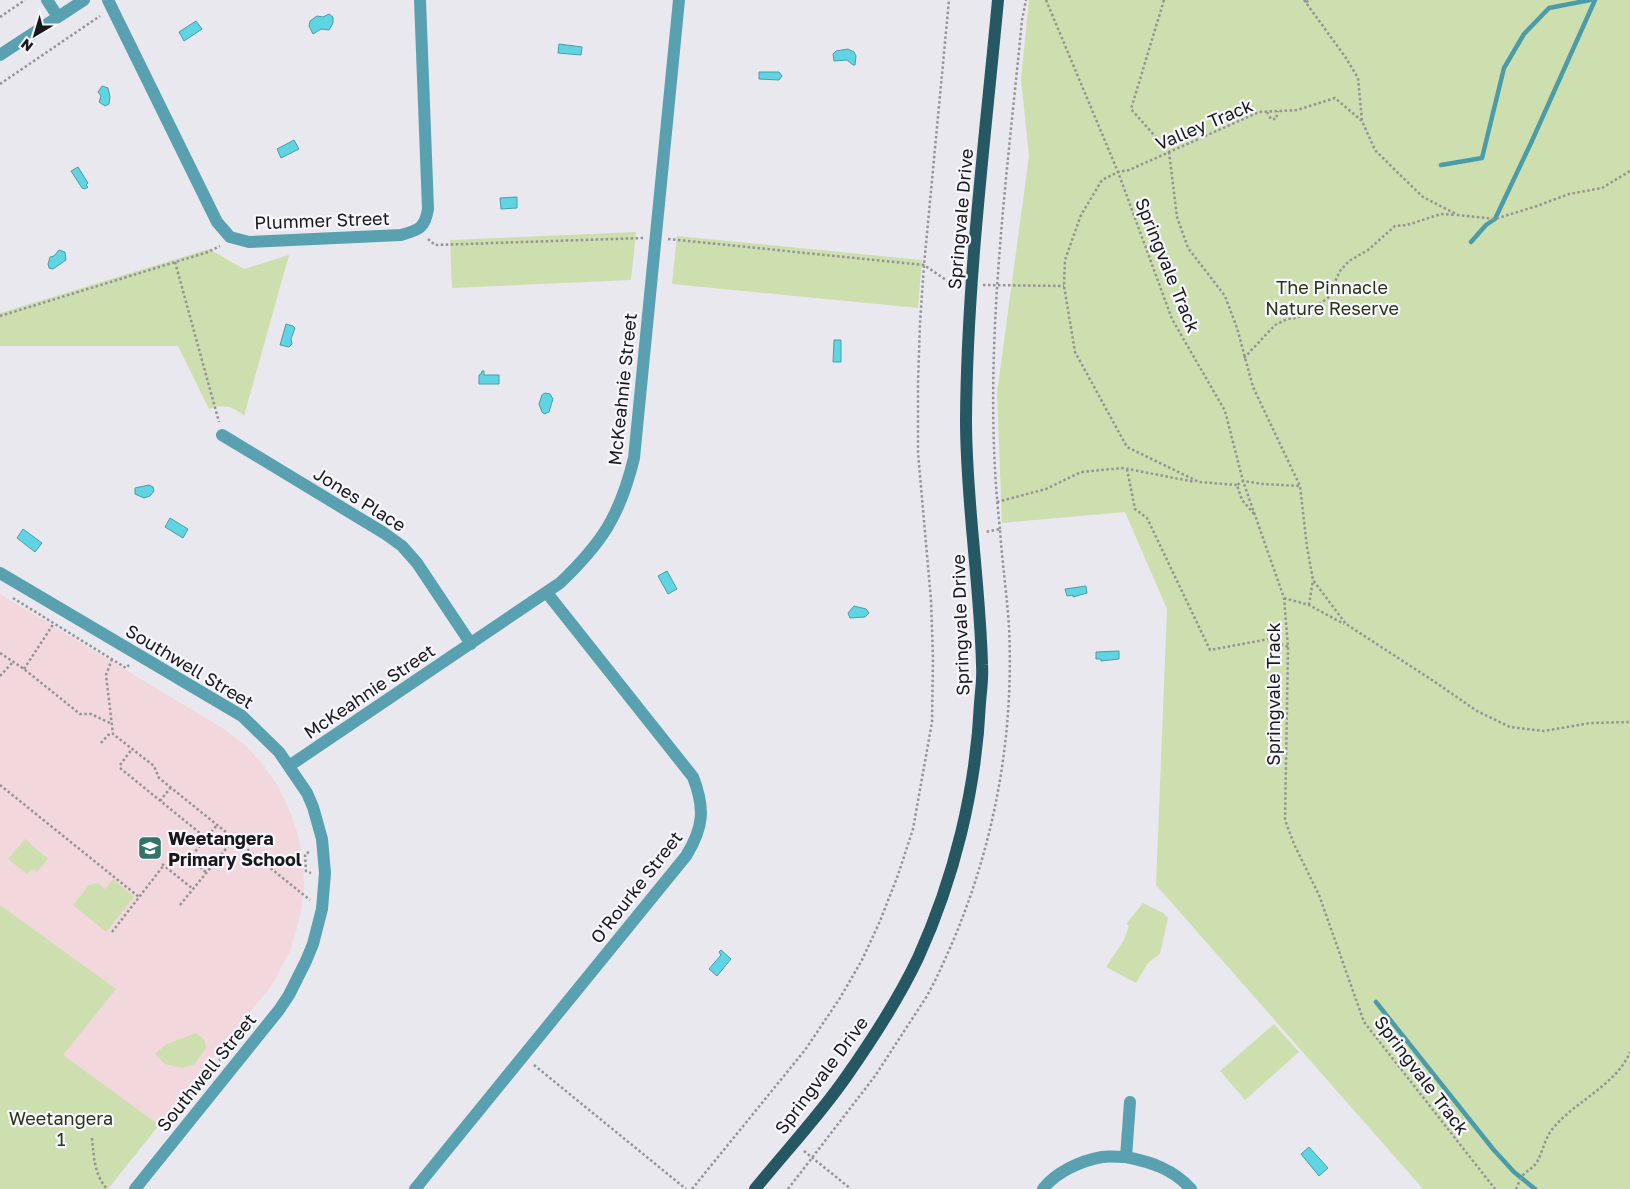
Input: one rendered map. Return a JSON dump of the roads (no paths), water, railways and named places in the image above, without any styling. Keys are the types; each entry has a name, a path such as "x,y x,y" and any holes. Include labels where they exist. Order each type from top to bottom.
{"main road":[{"name":"Springvale Drive","path":"755,1189 845,1078 880,1026 918,958 948,880 965,817 978,748 982,668 978,588 968,473 966,422 968,323 998,0"}],"street":[{"path":"47,0 58,17"},
{"path":"0,55 84,0"},
{"name":"Plummer Street","path":"110,4 217,222 230,237 249,242 401,235 418,230 426,220 428,209 420,0"},
{"name":"McKeahnie Street","path":"289,766 547,592 584,560 613,519 626,489 634,458 650,238 678,0"},
{"name":"Jones Place","path":"222,435 384,533 402,546 417,563 471,644"},
{"name":"Southwell Street","path":"0,573 242,716 275,748 307,793 322,839 324,880 322,909 313,944 289,995 135,1189"},
{"name":"O'Rourke Street","path":"415,1189 686,856 697,836 702,815 700,795 693,777 547,592"},
{"path":"1126,1157 1130,1102"},
{"path":"1042,1189 1056,1176 1079,1164 1102,1157 1126,1157 1152,1162 1174,1174 1191,1189"}],"water":[{"path":"329,14 333,17 333,23 329,30 321,29 313,34 309,26 310,21 317,16 323,17"},
{"path":"196,21 202,29 184,41 179,32"},
{"path":"559,44 582,47 581,55 558,53"},
{"path":"848,49 854,52 856,56 855,65 847,60 834,61 833,54 836,51"},
{"path":"759,72 779,72 782,76 779,80 759,79"},
{"path":"102,86 108,88 110,97 109,104 105,106 99,102 101,96 98,92"},
{"path":"294,140 299,149 281,158 277,149"},
{"path":"78,167 88,183 86,185 88,187 85,189 82,188 71,171"},
{"path":"517,197 517,208 501,209 500,198"},
{"path":"59,250 65,252 66,260 53,269 49,268 50,257 54,256"},
{"path":"286,324 295,328 291,339 292,344 289,347 280,345"},
{"path":"834,340 841,340 841,362 833,362"},
{"path":"484,371 484,375 499,375 499,384 479,384 479,375"},
{"path":"545,393 550,394 553,399 549,412 544,414 539,404 542,395"},
{"path":"149,485 153,487 154,491 150,496 144,498 135,494 135,488"},
{"path":"170,518 188,529 183,538 165,527"},
{"path":"23,529 42,543 35,552 17,538"},
{"path":"667,571 677,589 668,594 658,576"},
{"path":"1086,586 1087,593 1073,597 1073,595 1067,596 1065,589"},
{"path":"854,606 866,609 869,613 865,617 850,618 848,613"},
{"path":"1119,651 1119,659 1101,661 1101,659 1096,659 1096,652"},
{"path":"721,950 731,959 717,976 709,969 721,955 719,952"},
{"path":"1309,1147 1328,1168 1319,1176 1301,1154"}],"waterway":[{"path":"1441,165 1482,158 1504,68 1524,34 1549,8 1590,0"},
{"path":"1471,242 1486,225 1495,219 1595,0"},
{"path":"1376,1002 1493,1149 1514,1172 1535,1189"}],"place":[{"name":"Weetangera Primary School","path":"150,848"}],"park label":[{"name":"The Pinnacle Nature Reserve","path":"1332,297"},
{"name":"Weetangera 1","path":"61,1128"}]}
